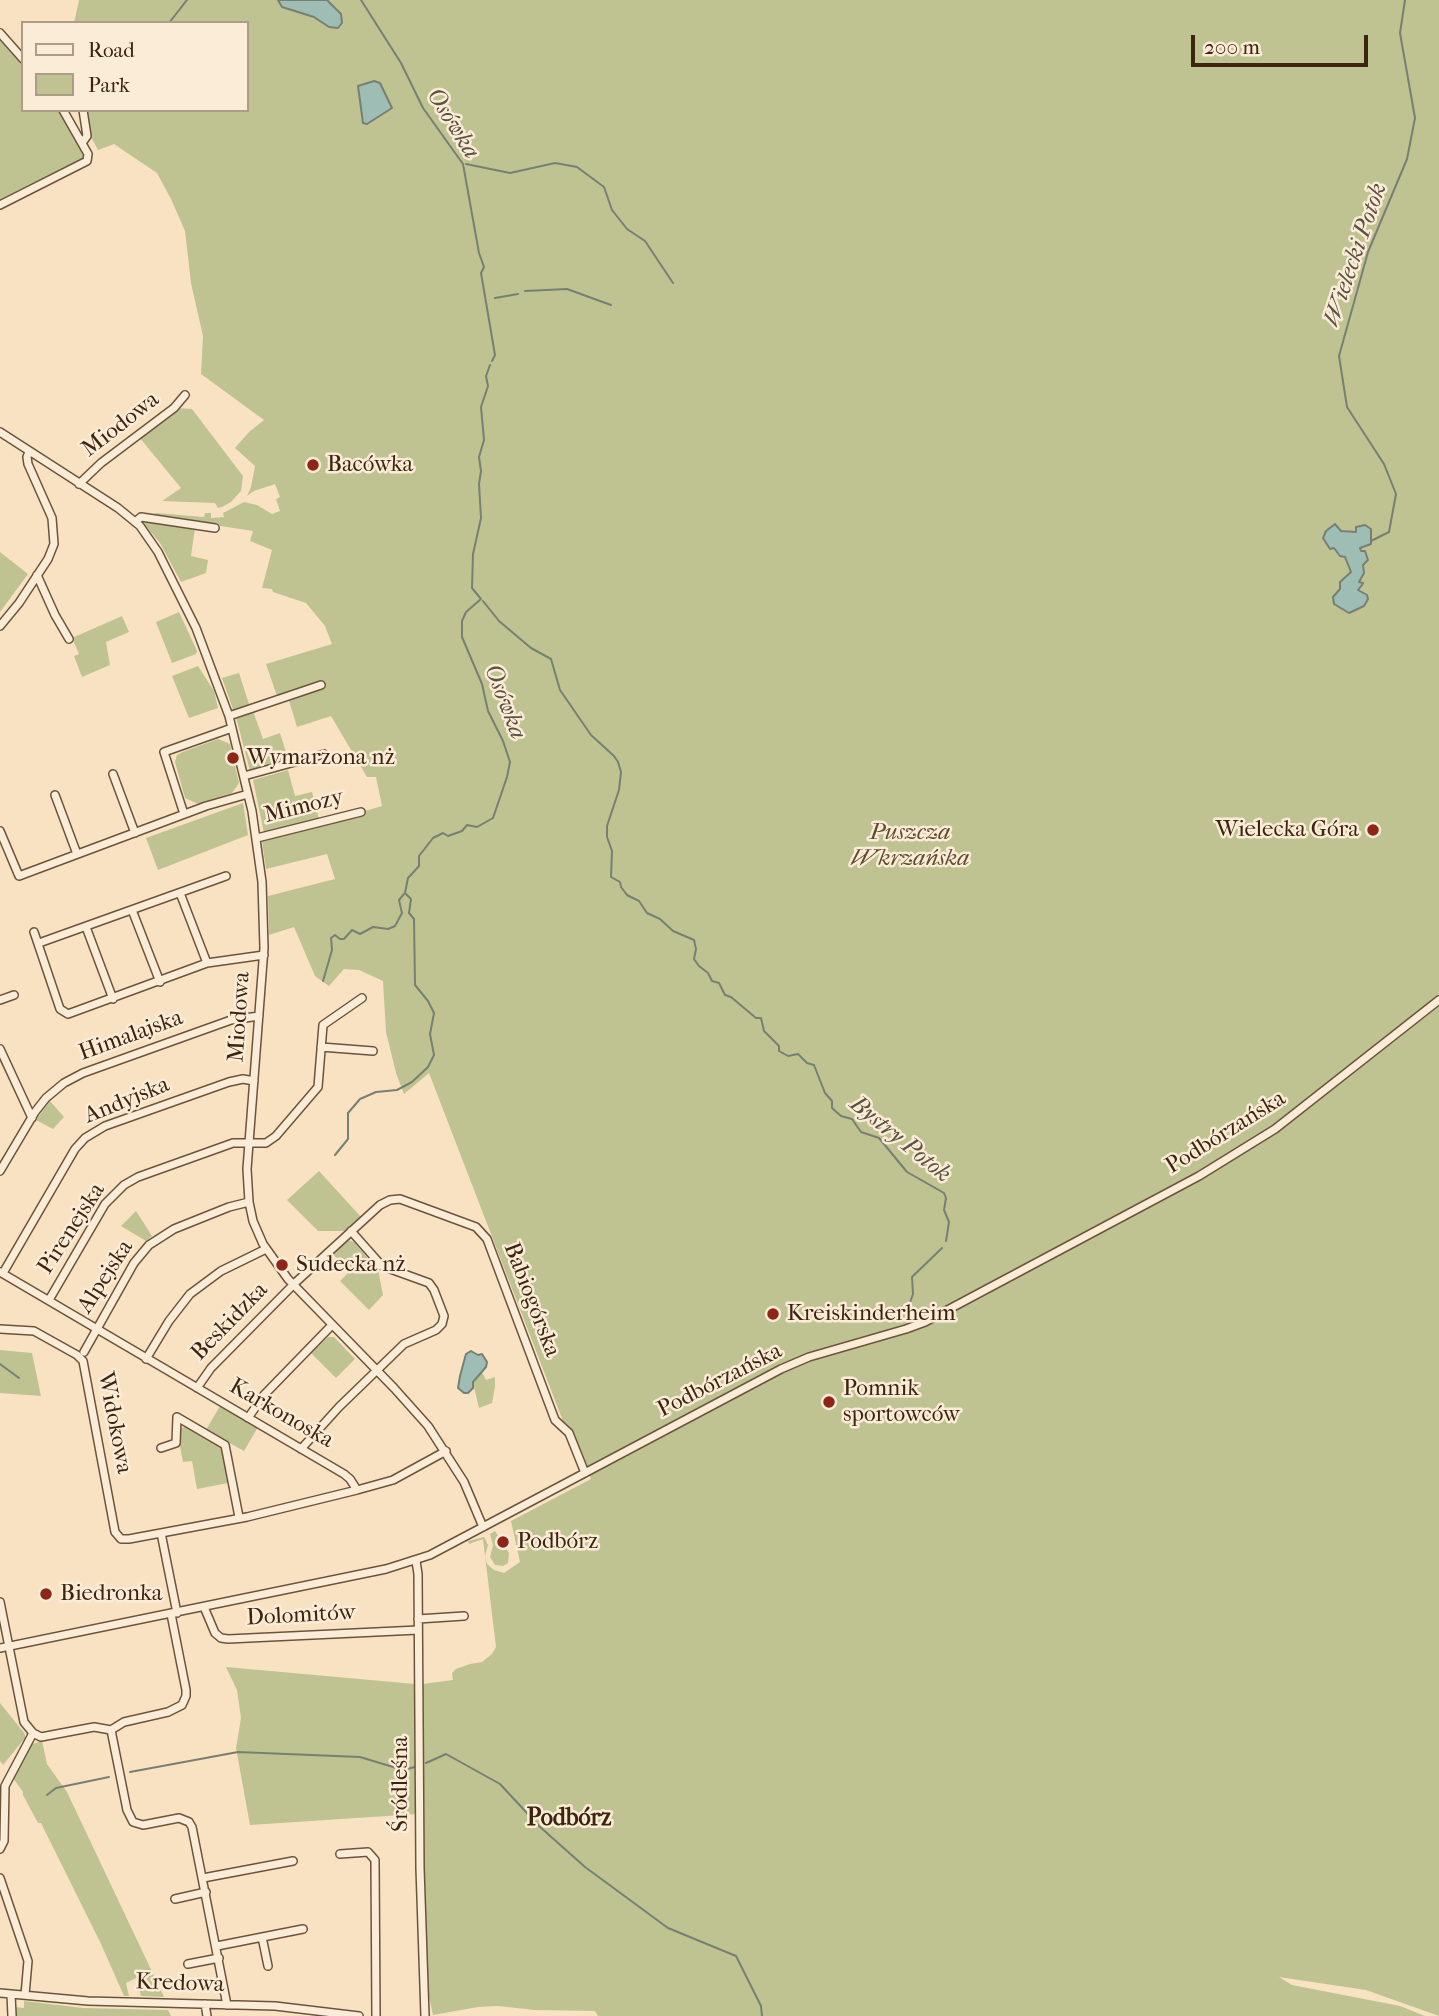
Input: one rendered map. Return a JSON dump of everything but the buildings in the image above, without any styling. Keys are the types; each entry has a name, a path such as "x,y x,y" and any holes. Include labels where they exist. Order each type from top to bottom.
{"street":[{"path":"0,33 21,57"},
{"path":"0,205 88,159 64,112"},
{"path":"82,143 87,136 83,112"},
{"name":"Miodowa","path":"79,484 101,463 174,408 186,395"},
{"name":"Miodowa","path":"0,432 118,508 135,522 155,547 190,614 229,716 257,838 264,905 264,955 249,1142 249,1202 257,1231 266,1249 293,1285 420,1416 446,1451 464,1482 484,1527"},
{"path":"0,626 16,608 53,548 55,529 29,464 29,452"},
{"path":"135,522 141,517 215,528"},
{"path":"37,575 69,639"},
{"path":"229,716 313,692 321,685"},
{"path":"184,814 164,751 232,728"},
{"path":"244,776 324,754"},
{"path":"113,774 135,833"},
{"path":"0,831 19,876 184,814 248,794"},
{"path":"55,795 77,854"},
{"name":"Mimozy","path":"257,838 361,812"},
{"path":"39,943 226,876"},
{"path":"180,893 207,963"},
{"path":"132,910 160,982"},
{"path":"86,927 113,999"},
{"path":"34,932 57,1002 64,1013 72,1014 207,963 264,955"},
{"path":"0,1000 14,995"},
{"name":"Pirenejska","path":"49,1300 105,1204 118,1189 138,1177 233,1143 266,1143 272,1140 317,1090 323,1025 362,998"},
{"name":"Podbórzańska","path":"0,1648 204,1608 416,1561 790,1365 826,1351 906,1329 940,1315 1199,1176 1275,1129 1439,1000"},
{"name":"Himalajska","path":"0,1171 32,1118 51,1093 83,1073 231,1020 259,1017"},
{"path":"321,1047 373,1051"},
{"path":"0,1049 32,1118"},
{"name":"Andyjska","path":"1,1272 75,1149 85,1138 105,1126 229,1082 243,1079 254,1081"},
{"name":"Babiogórska","path":"293,1285 380,1205 395,1199 466,1222 482,1232 487,1238 555,1420 569,1433 585,1473"},
{"name":"Alpejska","path":"84,1352 134,1263 154,1241 174,1229 233,1205 249,1202"},
{"path":"301,1449 406,1342 436,1330 442,1324 444,1316 429,1283 382,1266 351,1231"},
{"path":"146,1359 169,1321 190,1294 221,1271 266,1249"},
{"path":"1,1272 95,1329"},
{"name":"Beskidzka","path":"197,1388 211,1368 293,1285"},
{"path":"248,1418 264,1395 332,1325"},
{"name":"Widokowa","path":"0,1329 34,1331 80,1358 86,1373 115,1532 119,1538 126,1540 300,1505 357,1490"},
{"name":"Karkonoska","path":"95,1329 344,1474 357,1490"},
{"path":"161,1448 176,1443 177,1417 226,1446 239,1517"},
{"path":"357,1490 393,1480 446,1451"},
{"path":"0,1602 24,1723 33,1733 47,1737 94,1727 111,1730 124,1722 173,1711 184,1700 186,1690 161,1533"},
{"name":"Śródleśna","path":"416,1561 425,2016"},
{"name":"Dolomitów","path":"204,1608 215,1633 228,1639 418,1630"},
{"path":"418,1619 464,1616"},
{"path":"111,1730 129,1817 133,1822 143,1825 178,1818 189,1822 192,1827 227,2004"},
{"path":"0,1849 4,1841 5,1786 33,1733"},
{"path":"340,1854 368,1852 374,1860 376,2016"},
{"path":"203,1878 293,1861"},
{"path":"0,1878 27,1961 25,1995"},
{"path":"175,1899 206,1892"},
{"path":"217,1946 303,1929"},
{"path":"262,1937 268,1966"},
{"path":"188,1964 219,1958"},
{"name":"Kredowa","path":"0,1993 88,2001 275,2006 359,2016"},
{"path":"11,1994 12,2016"},
{"path":"205,2004 207,2016"}],"green space":[{"name":"Puszcza Wkrzańska","path":"79,0 1439,0 1439,2016 1366,1990 1279,1977 1292,1985 1400,2006 1425,2016 598,2016 595,2011 498,2006 433,2015 424,1973 423,1684 453,1680 452,1673 456,1669 482,1662 496,1647 485,1556 487,1564 504,1573 520,1562 511,1521 591,1479 570,1427 563,1421 429,1073 404,1094 386,1032 383,981 359,970 344,969 329,986 315,976 294,927 269,935 268,896 335,879 327,854 266,869 262,841 365,815 365,811 382,806 376,777 367,777 331,716 297,727 287,694 277,696 266,664 332,644 325,626 306,603 273,592 272,589 262,588 272,550 250,541 253,531 150,515 156,513 204,517 205,513 211,513 211,518 224,517 223,513 244,502 257,505 272,514 280,511 276,499 280,497 275,484 247,496 255,466 235,448 264,420 201,374 203,336 191,283 185,231 171,199 157,173 114,144 98,150 91,137 86,112 248,112 248,21 74,21"},
{"path":"0,39 21,64 21,112 59,112 85,156 84,160 0,202"},
{"path":"176,408 192,409 243,476 241,491 222,507 218,508 215,503 162,501 181,488 139,437"},
{"path":"146,520 195,528 191,556 208,560 206,573 181,582 160,543 144,524"},
{"path":"0,552 28,574 0,612"},
{"path":"179,612 197,651 196,654 172,663 156,622"},
{"path":"122,616 129,632 106,642 110,665 82,677 74,656 79,654 72,638"},
{"path":"198,666 214,691 218,708 189,718 172,676"},
{"path":"239,673 250,707 234,712 222,678"},
{"path":"253,711 263,739 280,733 288,758 250,771 236,717"},
{"path":"218,739 230,744 239,783 232,793 198,804 185,798 175,762 177,755"},
{"path":"288,770 295,796 312,792 319,819 264,833 253,780"},
{"path":"243,803 248,835 158,870 146,838"},
{"path":"50,1101 64,1117 53,1129 36,1120"},
{"path":"319,1171 361,1217 345,1231 318,1231 287,1200"},
{"path":"136,1211 152,1236 146,1241 121,1226"},
{"path":"348,1240 354,1242 378,1270 383,1295 369,1310 340,1281 349,1272 333,1254"},
{"path":"328,1337 334,1337 355,1359 336,1378 311,1353"},
{"path":"0,1350 32,1353 41,1396 0,1393"},
{"path":"482,1372 486,1380 495,1377 495,1387 492,1403 479,1408 473,1383"},
{"path":"220,1406 258,1427 244,1451 206,1430"},
{"path":"186,1427 222,1448 228,1483 197,1489 192,1461 183,1462 177,1431"},
{"path":"495,1531 509,1553 508,1563 503,1566 495,1565 490,1557 493,1545 490,1534"},
{"path":"484,1537 488,1545 485,1556 483,1539 469,1544 468,1541"},
{"path":"226,1667 415,1684 418,1714 417,1814 250,1825 236,1748 241,1718 237,1690"},
{"path":"0,1703 25,1734 25,1738 3,1765 0,1761"},
{"path":"42,1741 47,1764 67,1792 164,1997 141,1996 136,1978 126,1983 129,1996 124,1996 41,1823 38,1823 13,1778 32,1744"},
{"path":"24,2001 83,2008 168,2010 171,2016 16,2016 15,2007 24,2008"}],"water":[{"path":"278,0 327,0 341,14 342,23 338,28 329,27 314,17 282,7"},
{"path":"374,81 380,83 392,108 367,124 363,123 358,86"},
{"path":"1335,524 1341,531 1356,532 1356,527 1365,525 1371,529 1371,544 1360,548 1365,551 1368,560 1363,565 1364,573 1359,582 1363,583 1358,590 1367,595 1368,599 1364,606 1349,613 1334,604 1333,597 1340,589 1340,582 1351,572 1345,557 1340,556 1334,548 1330,549 1323,538 1326,531"},
{"path":"471,1351 482,1354 487,1362 473,1382 473,1388 464,1393 458,1388 460,1376 466,1354"}],"waterway":[{"path":"171,21 187,0"},
{"name":"Osówka","path":"361,0 401,63 423,108 463,164 479,253 484,267 481,273 495,355 492,361"},
{"name":"Wielecki Potok","path":"1371,541 1389,532 1396,494 1384,464 1347,407 1339,356 1368,252 1407,159 1415,118 1400,33 1405,0"},
{"path":"466,164 510,173 555,163 577,167 604,187 612,210 627,229 645,241 673,283"},
{"path":"525,291 567,289 611,305"},
{"path":"495,298 518,294"},
{"name":"Osówka","path":"335,1155 348,1139 348,1113 360,1099 376,1092 397,1090 412,1082 428,1067 434,1055 430,1034 434,1013 415,985 414,919 409,913 411,899 405,893 408,878 419,866 419,856 433,838 443,833 448,836 462,831 467,825 477,827 493,818 510,762 488,711 482,684 462,637 462,621 466,612 481,599 472,588 473,554 481,518 479,457 484,440 481,407 488,386 486,376 490,365"},
{"name":"Bystry Potok","path":"483,601 499,621 531,648 551,659 560,690 591,735 618,762 621,772 619,790 607,826 607,837 612,851 611,877 620,882 627,895 639,901 647,913 660,919 673,931 694,940 694,959 699,966 708,973 712,981 719,983 725,995 756,1018 761,1018 764,1031 779,1046 779,1051 788,1056 798,1054 807,1063 814,1065 825,1093 832,1101 832,1108 841,1116 852,1119 861,1132 879,1138 907,1172 944,1193 944,1210 949,1222 946,1241"},
{"path":"323,981 332,950 331,938 335,935 344,939 352,930 360,934 373,927 388,929 395,926 402,913 399,900 404,894"},
{"name":"Bystry Potok","path":"908,1308 913,1294 912,1277 942,1248"},
{"path":"0,1364 19,1378"},
{"path":"130,1772 238,1752 360,1757 403,1770 415,1767"},
{"path":"426,1763 446,1754 500,1784 539,1826 585,1867 668,1928 736,1956 761,2006 762,2016"},
{"path":"47,1795 56,1788 109,1777"}],"place":[{"name":"Bacówka","path":"313,465"},
{"name":"Wymarzona nż","path":"233,758"},
{"name":"Wielecka Góra","path":"1373,830"},
{"name":"Sudecka nż","path":"282,1265"},
{"name":"Kreiskinderheim","path":"773,1314"},
{"name":"Pomnik sportowców","path":"829,1402"},
{"name":"Podbórz","path":"503,1542"},
{"name":"Biedronka","path":"46,1594"}],"district":[{"name":"Podbórz","path":"569,1819"}]}
